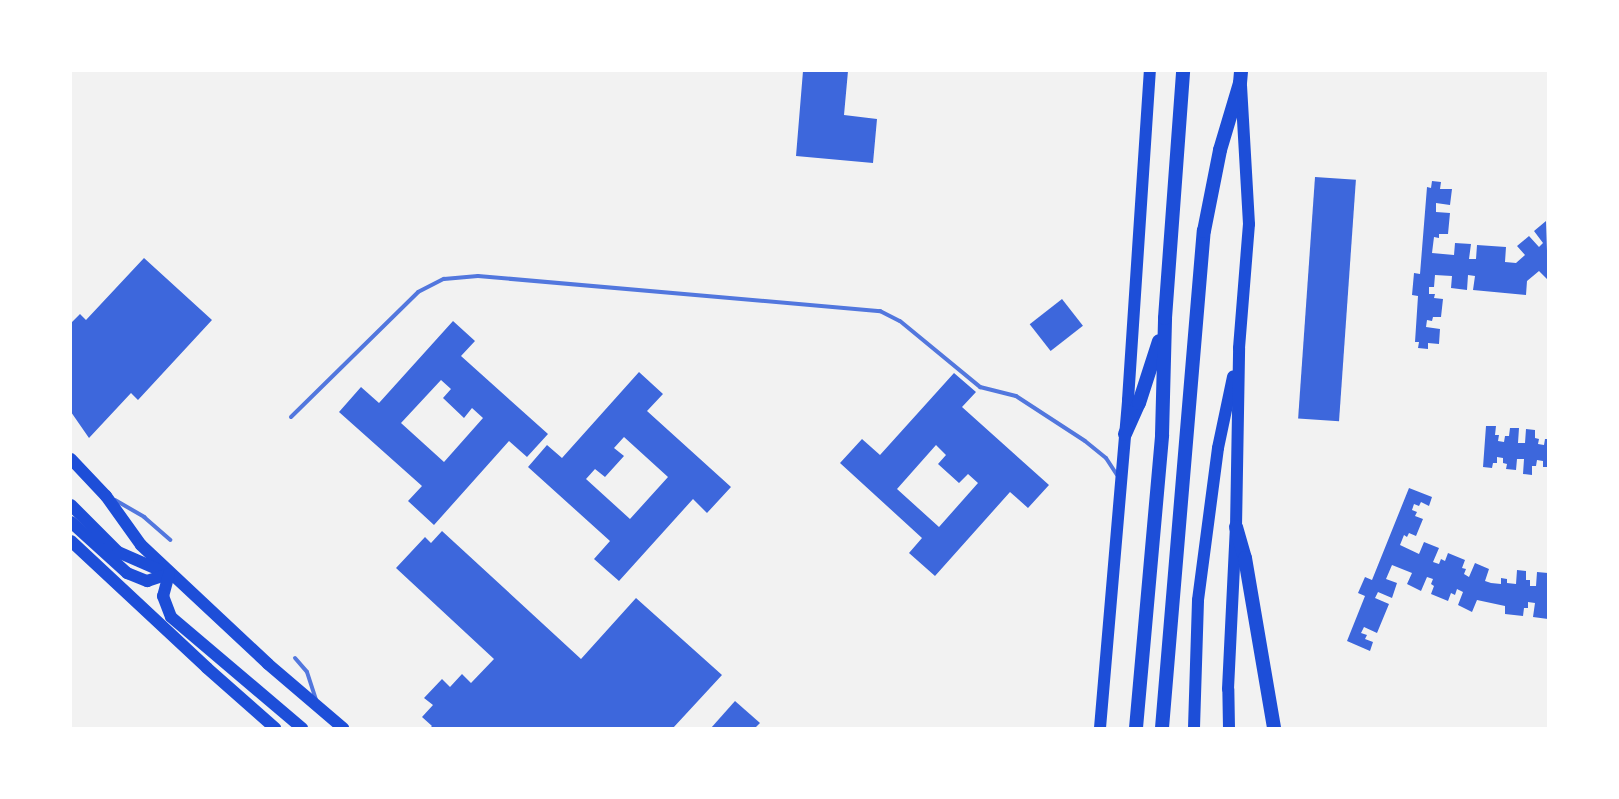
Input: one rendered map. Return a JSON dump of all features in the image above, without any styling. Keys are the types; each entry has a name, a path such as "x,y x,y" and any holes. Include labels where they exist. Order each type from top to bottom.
{"highway":[{"path":"1136,728 1159,465 1165,318 1183,71"},
{"path":"1162,726 1204,231 1220,150 1241,77"},
{"path":"1125,434 1143,394 1165,318"},
{"path":"1236,527 1245,558 1273,721"}],"main road":[{"path":"1100,728 1125,434 1150,71"},
{"path":"1229,728 1228,689 1236,527 1239,348 1249,224 1241,77"},
{"path":"1194,728 1198,600 1218,448 1239,348"},
{"path":"71,459 106,496 141,545 188,592 343,728"},
{"path":"71,505 118,552 168,574"},
{"path":"71,522 127,573 147,581 168,574"},
{"path":"71,541 163,628 275,728"},
{"path":"168,574 163,596 171,616 302,728"}],"lane":[{"path":"291,417 418,292 444,279 478,276 880,311 900,321 980,387 1016,396 1096,449 1106,458 1121,484"},
{"path":"106,496 144,516 170,540"},
{"path":"295,658 310,679 317,705"}],"building":[{"path":"803,71 848,71 844,115 877,119 873,163 796,156"},
{"path":"1315,177 1356,180 1339,421 1298,418"},
{"path":"1432,181 1441,182 1440,189 1452,189 1450,205 1436,203 1436,212 1450,213 1448,234 1439,234 1439,238 1434,237 1432,253 1454,255 1455,243 1471,244 1469,259 1476,259 1477,245 1506,247 1505,262 1516,263 1525,255 1517,246 1529,236 1539,247 1543,243 1534,231 1546,221 1548,280 1539,271 1527,281 1526,295 1473,290 1475,276 1468,275 1467,290 1451,288 1452,276 1435,275 1434,287 1429,287 1429,294 1435,294 1434,298 1443,299 1441,317 1433,317 1432,321 1427,320 1426,327 1440,329 1439,344 1428,343 1428,349 1418,348 1419,342 1415,342 1418,296 1412,295 1414,273 1420,274 1427,187 1431,188"},
{"path":"144,258 212,320 138,400 131,393 89,438 71,412 71,323 80,314 86,320"},
{"path":"1062,299 1083,326 1051,351 1030,324"},
{"path":"453,321 475,341 461,356 548,434 527,457 509,441 434,525 408,501 422,486 339,412 361,387 379,403","holes":["441,380 451,389 443,398 464,418 472,408 483,418 444,462 401,423"]},
{"path":"639,372 663,394 647,411 731,487 707,513 693,499 619,581 594,559 610,541 528,467 547,445 562,458","holes":["624,437 668,477 630,519 586,479 595,469 605,477 624,456 614,448"]},
{"path":"954,373 976,392 962,407 1049,485 1028,508 1010,492 935,576 909,553 922,538 840,463 862,439 880,455","holes":["936,445 946,455 938,464 959,483 968,474 978,483 939,527 897,489"]},
{"path":"1486,426 1496,426 1495,435 1499,435 1498,441 1504,442 1505,436 1509,436 1510,428 1519,428 1518,443 1525,443 1526,429 1535,430 1535,438 1539,439 1538,444 1544,445 1545,439 1548,439 1548,467 1543,467 1543,461 1537,460 1536,466 1532,466 1532,475 1523,474 1524,459 1517,459 1516,470 1506,469 1507,464 1503,463 1503,458 1497,457 1497,463 1493,463 1492,468 1483,467"},
{"path":"1409,488 1432,497 1429,506 1421,502 1419,506 1414,504 1412,510 1417,512 1415,516 1423,519 1416,536 1409,533 1407,537 1404,535 1400,545 1419,554 1424,542 1439,548 1433,562 1439,564 1441,559 1445,561 1448,553 1465,560 1462,568 1466,569 1464,574 1469,577 1475,563 1489,569 1485,581 1491,583 1501,584 1501,578 1507,579 1507,583 1516,584 1517,570 1526,571 1526,580 1530,580 1530,586 1536,586 1537,572 1548,573 1548,619 1533,617 1535,603 1528,602 1528,608 1524,608 1523,616 1505,614 1505,606 1477,600 1472,612 1458,605 1463,592 1457,589 1455,595 1451,593 1448,601 1431,594 1434,586 1431,584 1433,579 1427,577 1421,591 1407,584 1412,573 1392,565 1386,579 1397,583 1392,598 1378,592 1375,598 1389,604 1377,633 1364,627 1361,633 1367,635 1365,639 1373,642 1370,651 1347,641 1365,596 1358,593 1365,577 1372,580"},
{"path":"442,531 581,659 636,598 722,675 673,728 430,728 432,726 422,717 433,705 424,698 442,679 450,687 462,674 471,683 494,659 396,568 425,537 431,543"},
{"path":"735,701 760,723 755,728 711,728"}]}
